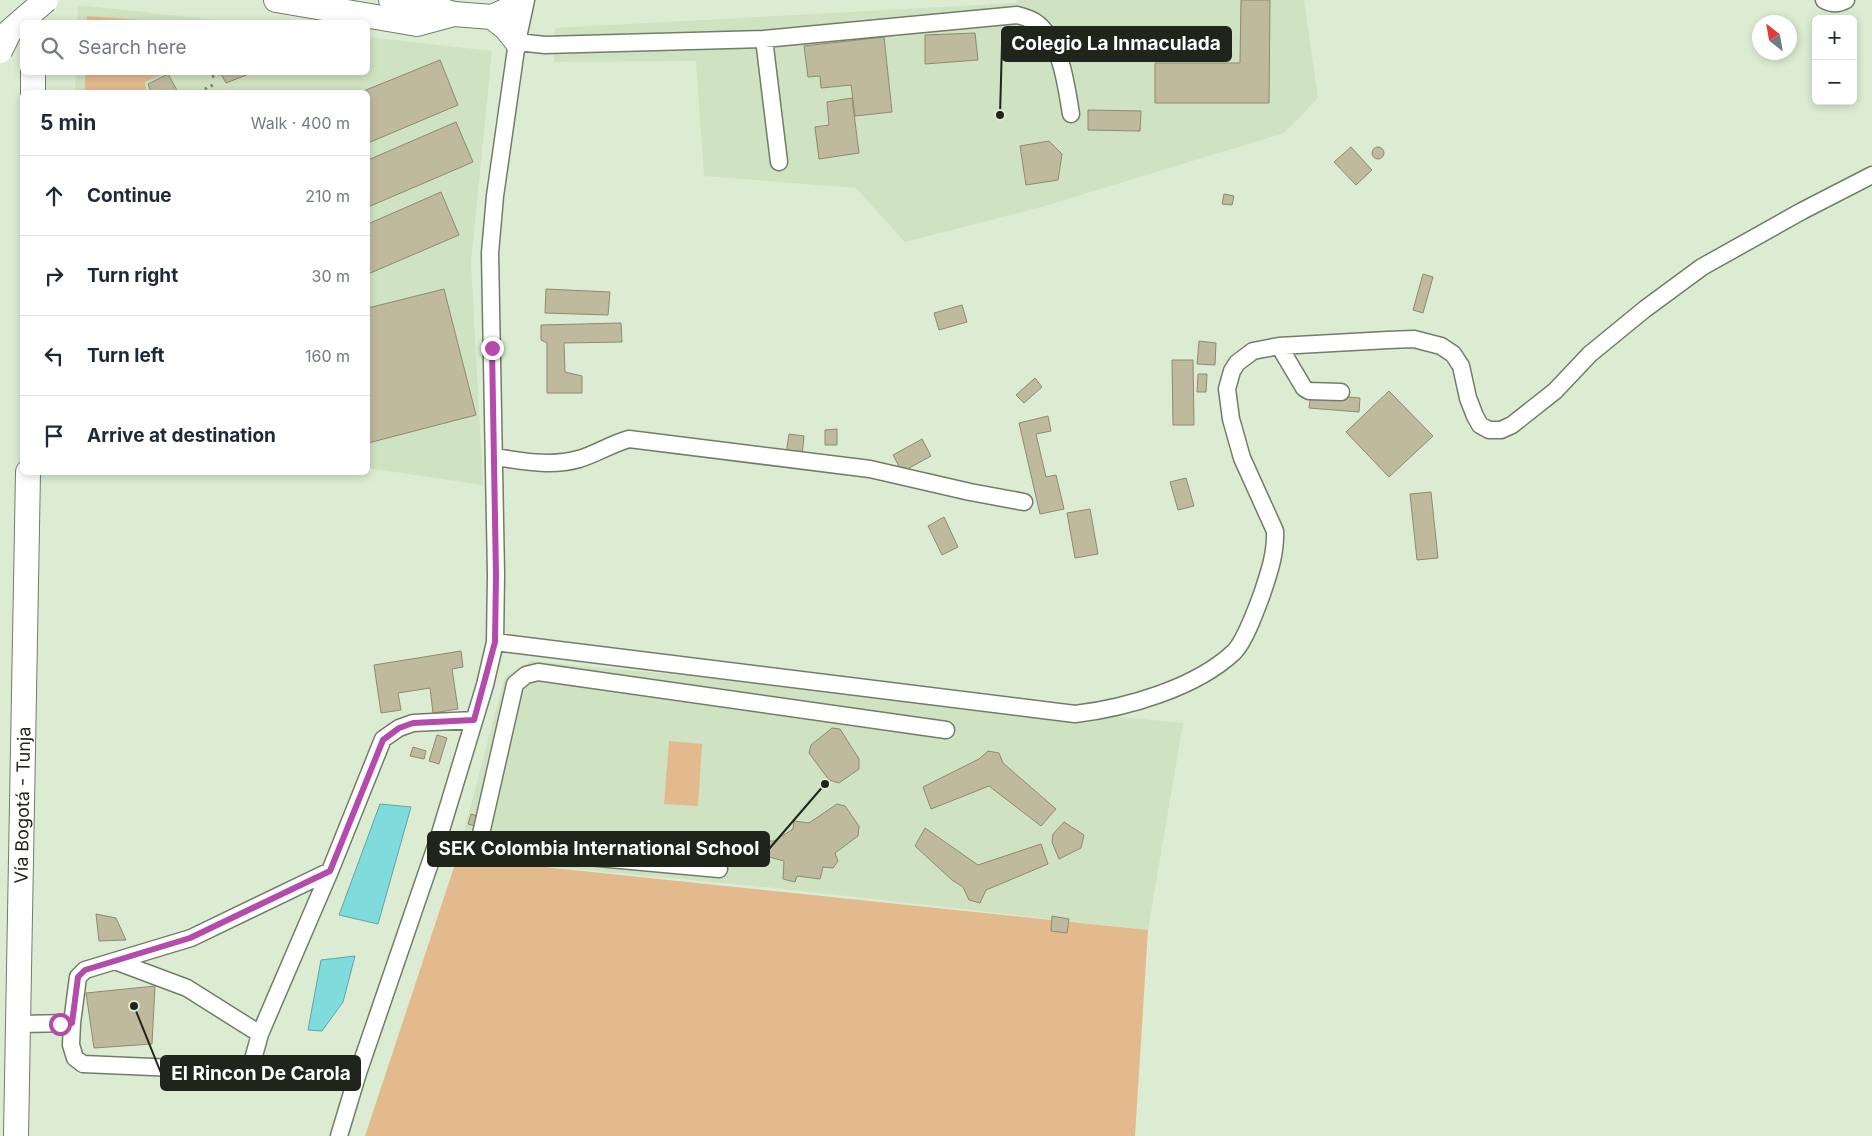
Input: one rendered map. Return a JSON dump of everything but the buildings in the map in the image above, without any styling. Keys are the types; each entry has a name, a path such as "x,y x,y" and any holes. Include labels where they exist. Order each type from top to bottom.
{"highway":[{"path":"34,0 34,20"},
{"path":"23,20 46,0"},
{"path":"276,0 417,24 454,14"},
{"path":"391,0 419,4 454,14 492,17 512,8 518,0"},
{"path":"492,17 506,28 517,42"},
{"path":"0,51 10,31 20,22"},
{"path":"33,90 34,75"},
{"name":"Vía Bogotá - Tunja","path":"16,1136 28,475"}],"street":[{"path":"339,1136 358,1073 438,840 495,642 496,575 490,254 495,196 517,42 526,0"},
{"path":"1824,0 1829,3 1846,0"},
{"path":"517,42 545,45 764,38 1017,15 1030,18 1039,24 1048,36 1064,73 1071,114"},
{"path":"764,38 779,162"},
{"path":"495,642 1075,714 1098,712 1170,692 1196,678 1235,651 1250,626 1270,572 1275,543 1275,530 1242,458 1231,419 1227,389 1232,371 1237,362 1253,351 1279,346 1414,339 1440,346 1453,354 1461,366 1468,398 1480,425 1490,430 1502,430 1512,425 1555,391 1590,354 1645,309 1702,267 1872,175"},
{"path":"1279,346 1304,388 1309,391 1342,392"},
{"path":"494,457 547,463 560,462 578,459 629,439 870,469 970,492 1024,502"},
{"path":"478,847 515,684 526,675 538,672 946,730"},
{"path":"330,871 190,938 85,970 78,977 72,1023 71,1044 74,1058 83,1064 240,1070 252,1063 260,1034 330,871 383,740 399,728 413,723 474,720"},
{"path":"438,840 478,847 719,869"},
{"path":"115,961 187,988 260,1034"},
{"path":"18,1024 72,1023"}],"path":[{"path":"212,77 216,75"},
{"path":"203,90 215,84"}],"shaded area":[{"path":"1016,0 1304,0 1318,98 1284,133 1038,208 905,242 856,188 704,176 696,61 554,62 555,28 1016,3"},
{"path":"78,5 217,20 77,20"},
{"path":"87,16 140,20 86,20"},
{"path":"370,37 492,51 471,262 483,485 370,468 370,90 75,90 76,75 370,75"},
{"path":"85,75 161,75 145,82 146,90 85,90"},
{"path":"531,661 1183,723 1148,930 775,888 457,858 505,676"},
{"path":"669,741 702,744 698,806 664,804"},
{"path":"457,858 1148,930 1135,1136 365,1136"}],"water":[{"path":"380,804 411,807 378,924 339,915"},
{"path":"355,956 343,1002 322,1031 308,1030 321,960"}],"place":[{"name":"Colegio La Inmaculada","path":"1000,115"},
{"name":"SEK Colombia International School","path":"825,784"},
{"name":"El Rincon De Carola","path":"134,1006"}],"route":[{"path":"60,1024 72,1023 78,977 85,970 190,938 330,871 383,740 399,728 413,723 474,720 495,642 496,575 492,348"}]}
